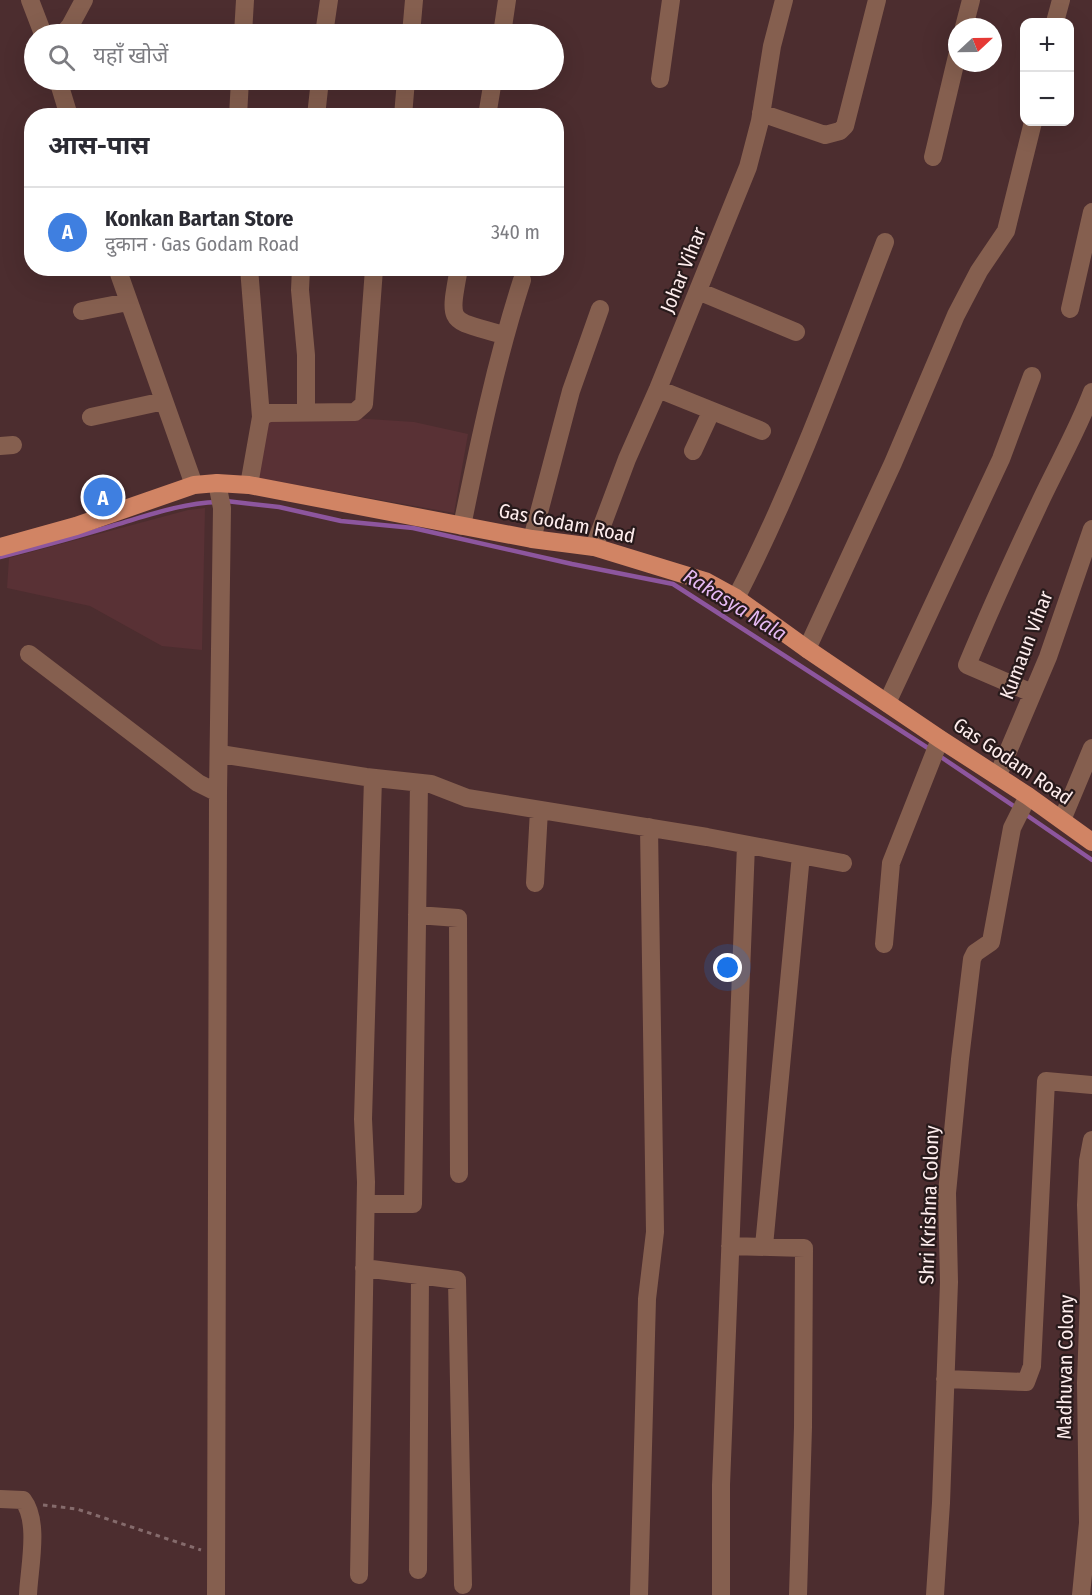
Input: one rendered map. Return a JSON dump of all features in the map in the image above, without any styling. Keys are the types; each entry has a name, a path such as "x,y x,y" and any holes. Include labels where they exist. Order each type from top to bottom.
{"main road":[{"name":"Gas Godam Road","path":"0,547 75,526 194,485 220,496 249,485 532,539 594,547 672,569 705,581 736,598 887,703 936,749 998,775 1023,807 1062,820 1092,842"}],"street":[{"path":"30,0 39,24"},
{"path":"71,24 84,0"},
{"path":"244,24 245,0"},
{"path":"325,24 329,0"},
{"path":"412,24 414,0"},
{"path":"503,24 507,0"},
{"path":"660,79 671,0"},
{"name":"Johar Vihar","path":"594,547 627,459 658,389 748,167 761,113 772,46 784,0"},
{"path":"761,113 825,135 840,131 844,126 877,0"},
{"path":"966,18 971,0"},
{"path":"1056,18 1061,0"},
{"path":"933,157 953,72"},
{"path":"61,90 67,108"},
{"path":"238,108 239,90"},
{"path":"317,108 319,90"},
{"path":"404,108 405,90"},
{"path":"488,108 491,90"},
{"path":"807,649 893,463 956,315 979,271 1006,231 1031,126"},
{"path":"1070,309 1092,212"},
{"path":"736,598 756,561 805,449 885,242"},
{"path":"120,276 194,485"},
{"path":"249,485 261,417 250,276"},
{"path":"301,276 306,355 306,413"},
{"path":"261,417 269,413 355,412 364,404 373,276"},
{"path":"457,276 452,305 453,315 460,322 504,335"},
{"path":"462,526 504,335 522,280"},
{"path":"698,291 796,332"},
{"path":"82,311 128,302"},
{"path":"532,539 571,391 600,309"},
{"path":"887,703 1001,459 1032,376"},
{"path":"658,389 762,431"},
{"path":"1032,693 967,665 1011,562 1060,459 1081,421 1092,392"},
{"path":"91,417 164,400"},
{"path":"693,451 711,412"},
{"path":"216,1595 220,496"},
{"name":"Kumaun Vihar","path":"998,775 1048,657 1092,529"},
{"path":"29,654 198,783 218,793"},
{"path":"1062,820 1092,748"},
{"path":"884,944 891,863 936,749"},
{"path":"220,754 373,778 431,784 466,798 649,827 843,863"},
{"path":"359,1575 366,1204 363,1119 373,778"},
{"path":"366,1204 413,1204 419,783"},
{"name":"Shri Krishna Colony","path":"935,1595 949,1282 947,1193 961,1048 972,959 991,942 1012,828 1023,807"},
{"path":"535,883 539,810"},
{"path":"639,1595 647,1299 655,1232 649,827"},
{"path":"721,1595 721,1485 746,845"},
{"path":"764,1246 801,855"},
{"path":"417,915 458,918 459,1174"},
{"path":"945,1378 1026,1382 1032,1366 1046,1081 1092,1085"},
{"name":"Madhuvan Colony","path":"1081,1595 1088,1523 1086,1383 1089,1292 1086,1205 1088,1161 1092,1140"},
{"path":"730,1246 804,1248 803,1427 798,1595"},
{"path":"364,1268 457,1280 463,1585"},
{"path":"418,1570 420,1275"},
{"path":"0,1499 23,1500 27,1505 32,1524 28,1595"}],"path":[{"path":"27,1505 54,1505 77,1509 216,1556"}],"shaded area":[{"path":"353,418 414,422 468,434 454,513 257,478 266,419"},
{"path":"205,508 202,650 162,646 90,606 7,588 9,558 188,510"}],"waterway":[{"name":"Rakasya Nala","path":"226,501 279,507 341,521 413,528 673,584 931,750"},
{"path":"0,557 166,510 218,502"},
{"name":"Rakasya Nala","path":"938,755 1018,809"},
{"name":"Rakasya Nala","path":"1025,814 1092,860"}],"place":[{"name":"Konkan Bartan Store","path":"103,497"}]}
